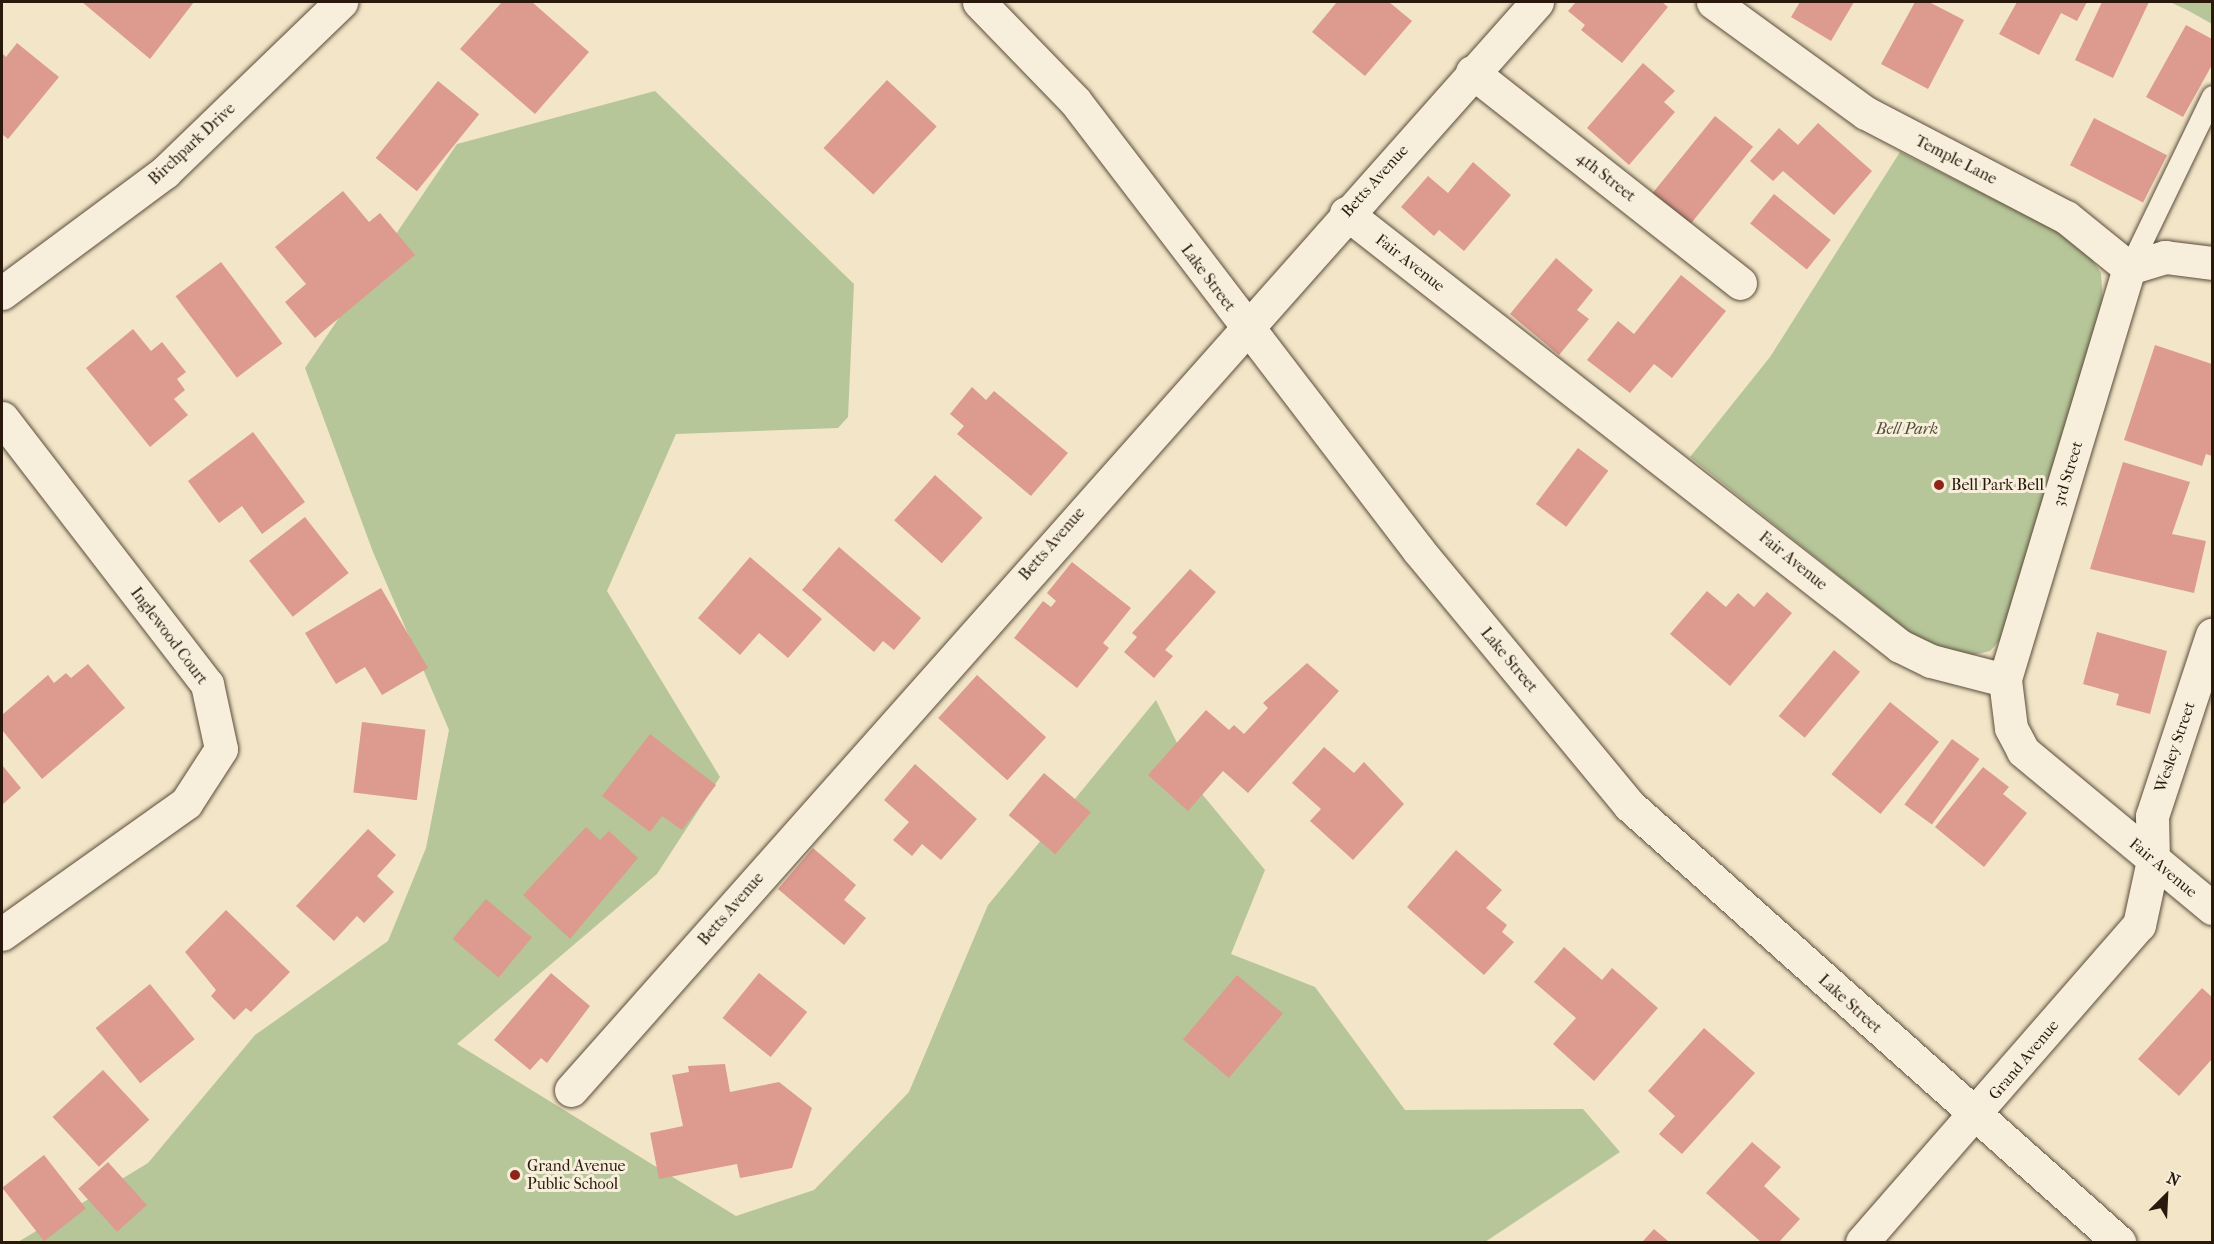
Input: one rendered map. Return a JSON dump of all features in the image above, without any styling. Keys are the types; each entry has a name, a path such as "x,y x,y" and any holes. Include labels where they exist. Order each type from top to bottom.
{"street":[{"name":"Birchpark Drive","path":"2,293 165,172 341,2"},
{"name":"Lake Street","path":"979,2 1075,101 1419,551 1629,805 1975,1117 2119,1242"},
{"name":"Betts Avenue","path":"571,1090 1245,326 1537,2"},
{"name":"Temple Lane","path":"1713,2 1866,113 2066,217 2129,268"},
{"name":"4th Street","path":"1472,72 1740,283"},
{"name":"Fair Avenue","path":"1346,213 1900,646 1931,661 2005,680 2011,728 2023,751 2212,908"},
{"path":"2129,268 2165,257 2212,263"},
{"name":"3rd Street","path":"2005,680 2129,268"},
{"name":"Inglewood Court","path":"2,418 207,684 221,749 186,803 2,934"},
{"name":"Wesley Street","path":"2153,860 2152,816 2212,635"},
{"name":"Grand Avenue","path":"1862,1242 1975,1117 2139,926 2153,860"}],"lane":[{"path":"2129,268 2212,96"}],"green space":[{"path":"2170,2 2212,2 2212,24 2189,11"},
{"path":"655,91 854,284 848,417 838,428 676,434 607,591 720,777 657,874 457,1044 736,1216 814,1190 909,1092 988,905 1156,700 1202,794 1265,870 1231,954 1315,987 1405,1110 1583,1109 1620,1152 1485,1242 18,1242 148,1163 255,1035 388,941 426,848 449,730 373,552 305,368 457,144"},
{"name":"Bell Park","path":"1900,152 2080,242 2101,273 2103,303 2011,628 1990,651 1969,656 1917,638 1690,457 1770,357"}],"building":[{"path":"82,2 194,2 150,59"},
{"path":"502,2 532,2 589,52 535,114 460,49"},
{"path":"1337,2 1389,2 1412,21 1365,76 1312,32"},
{"path":"1576,2 1662,2 1668,7 1622,63 1581,30 1585,25 1568,11"},
{"path":"1800,2 1854,2 1831,41 1791,17"},
{"path":"1915,2 1929,2 1964,20 1928,89 1881,64"},
{"path":"2017,2 2087,2 2077,21 2061,13 2039,55 1999,34"},
{"path":"2102,2 2149,2 2113,78 2075,60"},
{"path":"2186,25 2212,39 2212,65 2183,117 2146,97"},
{"path":"17,43 59,77 8,139 2,134 2,53 6,57"},
{"path":"1643,63 1675,91 1664,102 1675,112 1629,165 1587,128"},
{"path":"887,80 937,126 873,194 824,148"},
{"path":"438,81 479,114 417,191 376,158"},
{"path":"1715,116 1753,147 1690,225 1652,194"},
{"path":"2094,118 2167,155 2143,202 2070,165"},
{"path":"1818,123 1872,171 1834,215 1783,171 1773,181 1750,161 1779,128 1798,145"},
{"path":"1473,162 1511,195 1464,251 1439,230 1434,236 1401,207 1428,176 1448,193"},
{"path":"343,191 369,222 380,213 415,255 315,338 285,302 306,284 275,247"},
{"path":"1774,194 1831,240 1807,269 1750,224"},
{"path":"1556,258 1593,290 1577,310 1589,319 1559,355 1510,314"},
{"path":"221,262 282,343 237,378 175,296"},
{"path":"1681,275 1726,311 1672,378 1654,364 1630,393 1587,360 1618,321 1634,334"},
{"path":"133,329 151,351 162,342 186,372 177,379 185,390 174,399 188,415 150,447 86,368"},
{"path":"2155,345 2212,364 2212,456 2206,454 2202,466 2124,440"},
{"path":"972,387 986,400 994,391 1068,453 1031,496 957,434 964,426 950,414"},
{"path":"253,432 305,502 262,534 242,506 219,523 188,481"},
{"path":"1578,448 1608,471 1566,527 1536,504"},
{"path":"2123,462 2190,482 2172,534 2206,541 2194,593 2090,569"},
{"path":"935,475 983,518 942,563 894,520"},
{"path":"305,517 349,573 293,617 249,561"},
{"path":"839,547 921,618 894,650 883,641 874,652 802,590"},
{"path":"750,557 822,619 788,658 759,633 740,655 698,618"},
{"path":"1072,562 1131,608 1103,643 1109,648 1077,688 1014,638 1043,601 1051,607 1056,601 1047,593"},
{"path":"1190,569 1216,592 1165,650 1173,656 1154,678 1124,652 1137,637 1132,633"},
{"path":"381,588 428,668 382,695 365,667 336,684 305,633"},
{"path":"1707,591 1726,607 1738,593 1754,607 1767,592 1792,613 1730,686 1670,634"},
{"path":"2097,632 2167,651 2150,714 2116,705 2119,694 2083,684"},
{"path":"1834,650 1860,672 1805,738 1779,716"},
{"path":"1307,663 1339,691 1248,793 1223,771 1188,811 1148,775 1206,710 1229,730 1234,725 1244,734 1268,708 1263,703"},
{"path":"88,664 125,708 42,779 2,730 2,715 48,675 54,683 66,673 71,678"},
{"path":"977,675 1046,737 1007,780 938,718"},
{"path":"1890,702 1939,742 1880,814 1831,774"},
{"path":"362,722 426,730 417,800 353,792"},
{"path":"650,734 716,785 682,830 662,816 650,832 602,796"},
{"path":"1952,739 1980,759 1932,825 1904,805"},
{"path":"1324,747 1354,773 1364,762 1404,804 1353,860 1310,821 1321,809 1292,783"},
{"path":"915,764 977,819 941,860 922,844 912,856 893,840 909,822 884,800"},
{"path":"2,765 21,788 2,805"},
{"path":"1983,767 2009,787 2003,794 2027,813 1984,867 1935,827"},
{"path":"1044,773 1091,812 1055,854 1009,815"},
{"path":"586,827 600,840 609,831 638,858 570,939 523,895"},
{"path":"368,829 396,855 377,876 394,892 364,923 357,916 334,941 296,906"},
{"path":"813,848 856,885 844,900 866,918 844,945 778,889"},
{"path":"1456,850 1502,890 1486,908 1507,925 1502,932 1514,942 1484,975 1407,907"},
{"path":"486,899 532,938 499,977 453,939"},
{"path":"226,910 290,972 251,1012 246,1008 234,1020 211,996 216,990 185,952"},
{"path":"1564,947 1602,980 1612,968 1658,1008 1594,1081 1553,1044 1576,1018 1534,982"},
{"path":"551,973 590,1006 547,1063 541,1058 530,1070 494,1040"},
{"path":"759,973 807,1012 771,1057 722,1018"},
{"path":"1237,975 1283,1014 1229,1078 1183,1039"},
{"path":"150,984 195,1039 140,1083 96,1028"},
{"path":"2202,988 2212,997 2212,1059 2179,1096 2138,1059"},
{"path":"1704,1028 1755,1073 1682,1154 1659,1134 1675,1116 1648,1091"},
{"path":"725,1064 730,1092 779,1082 812,1108 792,1168 740,1178 737,1164 659,1179 650,1133 683,1126 672,1075 689,1072 688,1066"},
{"path":"103,1070 149,1120 99,1167 53,1117"},
{"path":"1752,1142 1781,1167 1764,1186 1800,1219 1779,1242 1761,1242 1706,1193"},
{"path":"44,1155 86,1209 44,1241 2,1188"},
{"path":"108,1162 147,1205 117,1232 78,1189"},
{"path":"1654,1229 1669,1242 1642,1242"}],"place":[{"name":"Bell Park Bell","path":"1939,485"},
{"name":"Grand Avenue Public School","path":"515,1175"}]}
